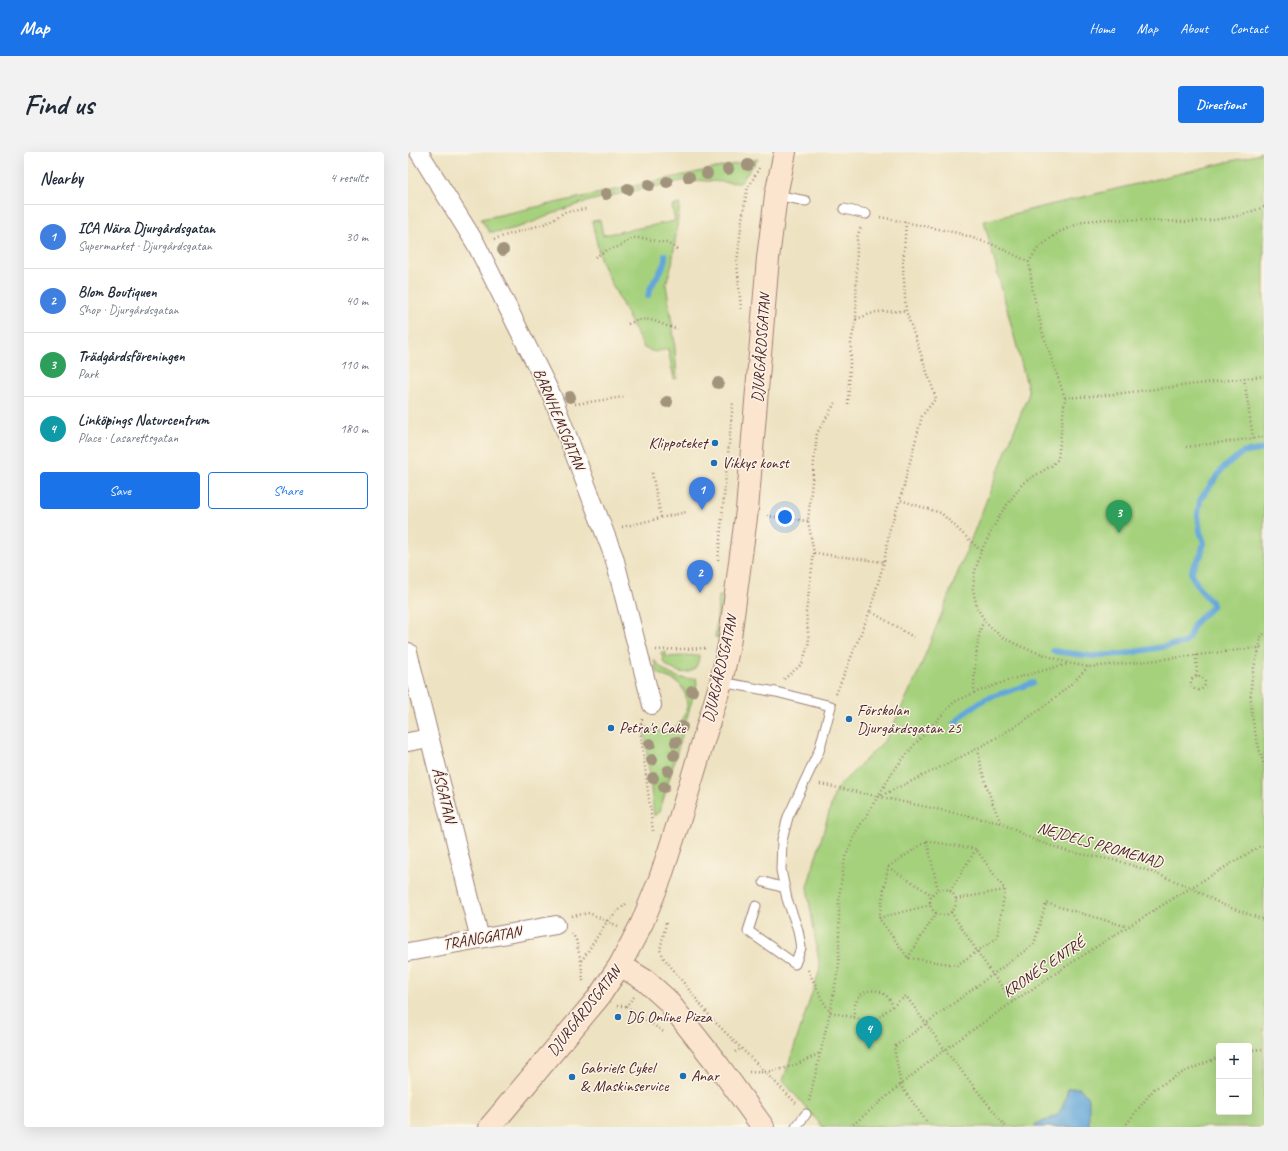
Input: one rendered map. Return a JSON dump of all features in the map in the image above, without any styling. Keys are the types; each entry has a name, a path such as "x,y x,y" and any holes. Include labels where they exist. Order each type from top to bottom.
{"main road":[{"name":"DJURGÅRDSGATAN","path":"490,1127 598,998 620,965 637,935 660,879 680,818 721,682 729,645 747,510 768,258 776,195 785,152"},
{"path":"620,965 652,985 667,1000 718,1065 763,1127"}],"street":[{"name":"BARNHEMSGATAN","path":"419,152 476,244 552,396 614,557 652,705"},
{"name":"ÅSGATAN","path":"409,659 480,938"},
{"path":"408,742 429,738"},
{"name":"TRÄNGGATAN","path":"408,952 556,925"}],"lane":[{"path":"776,195 806,201"},
{"path":"844,209 866,214"},
{"path":"721,682 776,692 831,706 819,751 788,818 782,840 781,870 798,930 801,948 795,964 748,931 756,906"},
{"path":"764,882 785,888"},
{"path":"796,1127 806,1114"}],"path":[{"path":"741,314 737,263 742,219 747,190 761,165"},
{"path":"1263,646 1223,653 1088,667 1068,663 1016,644 1002,637 984,620 977,608 973,589 974,575 981,551 1001,513 1022,482 1050,466 1058,459 1065,398 1043,334 1033,292 1029,262 1038,248 1059,232 1085,222 1108,219 1186,222 1214,220 1238,216 1264,208"},
{"path":"476,244 547,223 565,212 586,209"},
{"path":"848,404 851,342 856,319 857,238 866,214 958,233 994,245 1029,262"},
{"path":"831,706 870,611 884,562 890,528 900,500 922,416 936,398 906,311 903,265 906,222"},
{"path":"595,257 607,250 618,247 633,238 642,238 668,243 678,250"},
{"path":"856,319 876,312 906,311"},
{"path":"628,324 639,319 649,318 678,329"},
{"path":"1065,398 1136,392 1264,376"},
{"path":"1244,378 1253,438"},
{"path":"569,404 624,397"},
{"path":"717,568 734,397"},
{"path":"776,692 781,681 802,664 809,642 806,612 814,554 808,521 817,433 835,403"},
{"path":"1186,448 1264,436"},
{"path":"652,473 661,517"},
{"path":"900,500 942,513 981,551"},
{"path":"619,528 686,512"},
{"path":"762,516 808,521"},
{"path":"814,554 884,562"},
{"path":"870,611 915,638"},
{"path":"974,693 974,678 979,633 984,620"},
{"path":"1264,634 1260,636 1263,646 1252,677 1250,707 1264,765"},
{"path":"707,655 709,642"},
{"path":"660,650 708,648"},
{"path":"1196,655 1197,676"},
{"path":"806,1114 830,1012 839,965 839,897 845,858 856,832 894,770 954,702 1012,679 1068,663"},
{"path":"877,797 978,749 1035,713 1069,687 1088,667"},
{"path":"1197,676 1202,678 1205,683 1203,688 1197,691 1192,688 1190,682 1193,677 1197,676"},
{"path":"652,705 643,715 640,728 653,837"},
{"path":"978,749 986,787 1001,823"},
{"name":"NEJDELS PROMENAD","path":"806,780 877,797 1001,823 1034,840 1070,852 1119,861 1190,888 1220,904 1264,920"},
{"path":"927,841 938,890"},
{"path":"927,841 976,849 1005,890 997,938 957,965 908,958 879,918 888,867 927,841"},
{"name":"KRONÉS ENTRÉ","path":"850,1127 945,1050 1013,1001 1126,926 1259,847 1264,846"},
{"path":"950,891 976,849"},
{"path":"888,867 932,895"},
{"path":"945,889 950,891 956,899 956,904 951,912 946,915 936,913 930,905 932,895 938,890 945,889"},
{"path":"956,899 1005,890"},
{"path":"581,962 608,920 631,899"},
{"path":"926,1121 901,1086 894,1048 1034,944 1046,903 1126,926"},
{"path":"879,918 930,905"},
{"path":"951,912 993,975 1013,1001"},
{"path":"556,925 583,913 589,913 608,920"},
{"path":"908,958 936,913"},
{"path":"556,925 567,928 576,940 581,962 584,987"},
{"path":"660,947 661,955 713,1020 806,1114"},
{"path":"801,948 806,965 822,999 830,1012 872,1022 906,996 945,1050 1006,1127"},
{"path":"854,1017 853,1008 856,1000 867,992 875,991 883,994 890,999 893,1006"},
{"path":"735,1052 742,1048"},
{"path":"1252,1050 1264,1049"},
{"path":"748,1072 765,1073 803,1062 821,1052"},
{"path":"1124,1127 1154,1089 1182,1073 1216,1058"}],"green space":[{"path":"1264,152 1264,1127 823,1127 783,1081 820,969 807,887 836,789 887,738 918,673 1029,393 984,221"},
{"path":"758,159 740,183 692,180 681,181 591,200 524,226 501,231 489,232 481,219"},
{"path":"680,204 672,264 666,284 674,337 677,378 674,379 668,349 655,352 644,348 601,262 592,221 600,220 603,235 675,221 672,206"},
{"path":"719,596 725,597 718,638 715,637"},
{"path":"661,652 666,652 666,657 699,655 698,662 695,668 691,671 681,672 664,663"},
{"path":"654,660 672,675 689,679 696,678 697,683 660,811 654,816 644,728 658,731 673,729 683,719 687,706 684,692 679,683 657,672"}],"water":[{"path":"1068,1088 1080,1088 1089,1099 1089,1127 1034,1127 1039,1123 1054,1117 1060,1111 1064,1104"}],"waterway":[{"path":"648,296 652,285 664,265 665,255"},
{"path":"1053,651 1092,656 1123,654 1184,643 1195,623 1209,610 1213,604 1200,589 1191,574 1193,567 1201,555 1204,542 1200,532 1198,515 1200,500 1223,468 1242,453 1264,449"},
{"path":"954,724 967,711 985,699 1033,683"}],"place":[{"name":"Klippoteket","path":"715,443"},
{"name":"Vikkys konst","path":"714,463"},
{"name":"ICA Nära Djurgårdsgatan","path":"702,510"},
{"name":"Trädgårdsföreningen","path":"1119,533"},
{"name":"Blom Boutiquen","path":"700,593"},
{"name":"Förskolan Djurgårdsgatan 25","path":"849,719"},
{"name":"Petra's Cake","path":"611,728"},
{"name":"DG Online Pizza","path":"618,1017"},
{"name":"Linköpings Naturcentrum","path":"869,1049"},
{"name":"Anar","path":"683,1076"},
{"name":"Gabriels Cykel & Maskinservice","path":"572,1077"}]}
